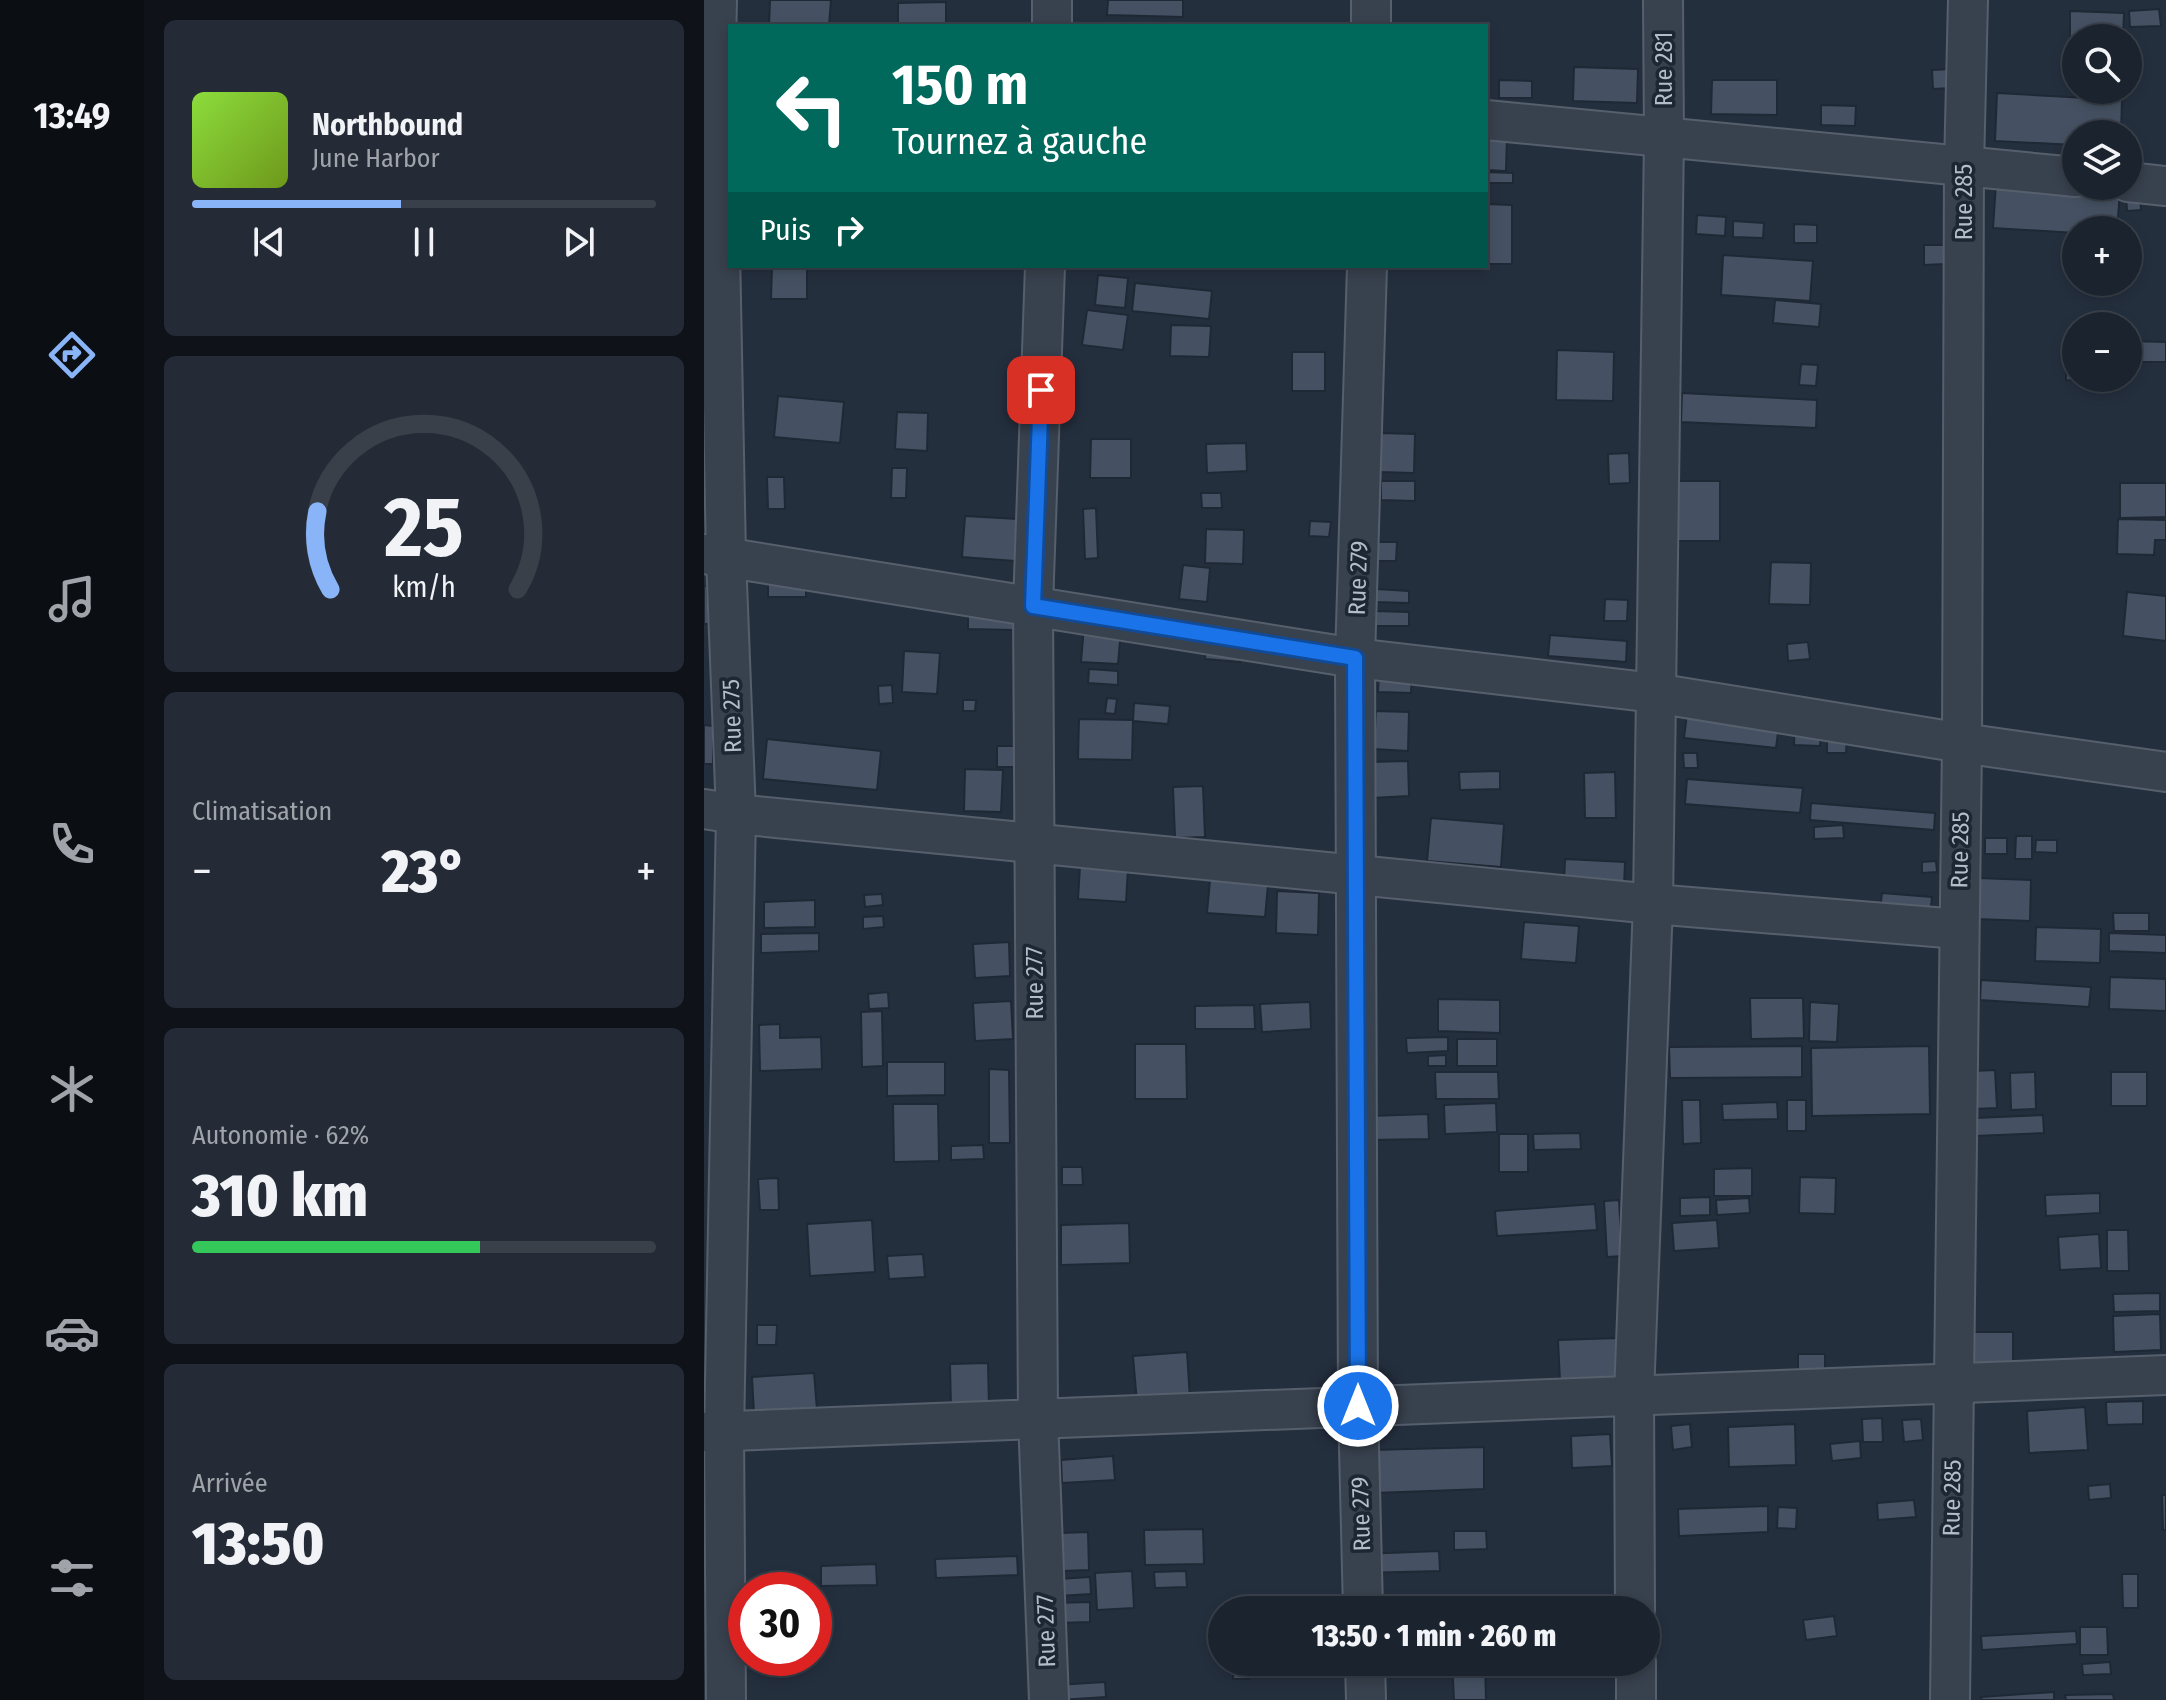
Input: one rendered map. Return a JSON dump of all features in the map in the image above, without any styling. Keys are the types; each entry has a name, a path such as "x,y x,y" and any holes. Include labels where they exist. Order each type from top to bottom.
{"street":[{"name":"Rue 275","path":"717,0 715,555 720,812 714,1432 726,1700"},
{"path":"1052,0 1052,24"},
{"path":"1371,0 1371,24"},
{"name":"Rue 281","path":"1635,1596 1634,1395 1653,904 1664,138 1663,0"},
{"name":"Rue 285","path":"1950,1700 1968,0"},
{"path":"1488,120 2062,176"},
{"path":"2142,183 2166,186"},
{"name":"Rue 277","path":"1045,268 1033,606 1038,1419 1049,1700"},
{"name":"Rue 279","path":"1363,1596 1358,1406 1355,658 1367,268"},
{"path":"715,555 1355,658 1655,693 1962,743 2166,772"},
{"path":"720,812 1653,904 1959,929"},
{"path":"714,1432 2166,1375"},
{"path":"1365,1676 1366,1700"},
{"path":"1636,1676 1636,1700"}],"building":[{"path":"770,0 831,0 829,24 769,24"},
{"path":"1108,0 1183,0 1183,17 1107,15"},
{"path":"946,2 946,24 898,24 898,3"},
{"path":"2159,9 2161,26 2130,24 2129,11"},
{"path":"2070,11 2124,13 2124,24 2070,24"},
{"path":"1574,67 1638,69 1637,103 1573,101"},
{"path":"1951,69 1952,88 1933,89 1932,70"},
{"path":"1499,80 1532,81 1532,98 1499,98"},
{"path":"1712,80 1777,80 1777,115 1711,114"},
{"path":"1997,93 2062,97 2062,104 2122,104 2121,120 2062,120 2062,144 1995,141"},
{"path":"1821,105 1856,106 1855,126 1821,125"},
{"path":"1488,136 1507,136 1506,171 1488,170"},
{"path":"1488,172 1513,173 1513,183 1488,183"},
{"path":"1996,184 2062,188 2062,200 2119,200 2118,216 2062,216 2062,232 1993,228"},
{"path":"2126,200 2140,200 2141,210 2127,211"},
{"path":"1488,204 1512,205 1512,264 1488,264"},
{"path":"1697,215 1726,217 1725,236 1696,234"},
{"path":"1733,221 1764,223 1763,238 1733,237"},
{"path":"1794,224 1817,225 1817,243 1794,243"},
{"path":"1924,245 1944,245 1945,264 1924,265"},
{"path":"1723,255 1813,261 1810,301 1721,295"},
{"path":"772,268 807,268 807,299 771,299"},
{"path":"1098,275 1128,278 1125,308 1095,305"},
{"path":"1135,283 1212,291 1209,319 1132,311"},
{"path":"1775,300 1821,304 1819,327 1773,323"},
{"path":"1087,310 1128,315 1123,350 1082,345"},
{"path":"1171,325 1211,326 1209,357 1170,356"},
{"path":"2142,341 2166,342 2166,362 2142,362"},
{"path":"1557,350 1614,352 1613,401 1556,400"},
{"path":"1292,352 1325,352 1325,391 1292,391"},
{"path":"1801,364 1818,365 1816,386 1799,385"},
{"path":"1682,393 1817,400 1816,428 1681,422"},
{"path":"778,396 844,402 840,443 774,437"},
{"path":"897,412 928,413 927,451 895,449"},
{"path":"1380,433 1415,434 1414,473 1378,472"},
{"path":"1091,439 1131,439 1131,478 1090,478"},
{"path":"1246,443 1247,471 1207,473 1206,444"},
{"path":"1629,453 1630,483 1609,484 1608,454"},
{"path":"892,468 907,468 906,498 891,498"},
{"path":"767,477 784,477 785,509 768,509"},
{"path":"1381,481 1415,481 1415,501 1381,500"},
{"path":"1678,481 1720,481 1720,541 1678,541"},
{"path":"2120,483 2166,483 2166,517 2120,518"},
{"path":"1201,493 1221,493 1222,508 1202,508"},
{"path":"1096,508 1098,558 1085,559 1083,509"},
{"path":"965,516 1018,519 1015,561 962,557"},
{"path":"2118,519 2166,520 2166,540 2155,540 2154,555 2117,554"},
{"path":"1310,521 1331,522 1329,537 1309,536"},
{"path":"1206,529 1244,530 1243,564 1205,563"},
{"path":"1378,542 1397,542 1396,561 1378,561"},
{"path":"1771,562 1811,563 1810,605 1769,604"},
{"path":"1183,565 1210,568 1207,602 1179,599"},
{"path":"768,579 806,579 806,597 768,597"},
{"path":"704,586 707,586 709,624 704,624"},
{"path":"1376,589 1409,591 1409,603 1375,602"},
{"path":"2127,592 2166,596 2166,641 2123,636"},
{"path":"1605,599 1628,600 1627,621 1604,621"},
{"path":"968,611 1015,612 1015,630 968,629"},
{"path":"1373,611 1409,612 1409,626 1373,626"},
{"path":"1084,626 1121,629 1118,664 1081,662"},
{"path":"1550,635 1627,641 1626,662 1548,656"},
{"path":"1207,639 1242,642 1240,662 1205,659"},
{"path":"1808,642 1810,659 1788,661 1787,644"},
{"path":"904,651 940,653 937,694 902,692"},
{"path":"1089,669 1118,671 1118,685 1088,683"},
{"path":"1379,671 1412,673 1411,693 1378,692"},
{"path":"892,685 893,703 879,704 878,686"},
{"path":"1107,698 1117,699 1115,714 1105,713"},
{"path":"963,700 976,700 975,711 963,711"},
{"path":"1134,703 1170,706 1168,724 1133,721"},
{"path":"1376,711 1409,712 1408,751 1374,749"},
{"path":"1687,714 1779,724 1776,748 1684,738"},
{"path":"1079,719 1133,720 1132,760 1078,759"},
{"path":"1795,719 1822,720 1820,746 1794,745"},
{"path":"704,725 713,726 713,764 704,764"},
{"path":"767,739 881,751 877,790 763,779"},
{"path":"1827,739 1847,739 1846,753 1827,753"},
{"path":"997,746 1015,746 1015,767 997,767"},
{"path":"1683,753 1697,753 1698,768 1684,768"},
{"path":"1408,761 1409,796 1371,798 1370,762"},
{"path":"965,769 1003,770 1001,812 964,811"},
{"path":"1500,771 1500,789 1460,790 1459,772"},
{"path":"1615,772 1616,818 1585,818 1584,773"},
{"path":"1687,779 1803,788 1800,813 1685,804"},
{"path":"1203,786 1205,837 1175,838 1173,787"},
{"path":"1811,803 1935,813 1934,830 1810,820"},
{"path":"1431,818 1504,824 1501,867 1427,861"},
{"path":"1843,825 1844,838 1814,839 1814,827"},
{"path":"2016,836 2032,836 2032,859 2015,859"},
{"path":"1985,838 2007,838 2007,854 1985,854"},
{"path":"2036,840 2057,840 2057,853 2035,852"},
{"path":"1565,859 1625,862 1624,886 1564,883"},
{"path":"1936,861 1937,872 1922,873 1922,862"},
{"path":"1080,866 1128,869 1126,902 1078,899"},
{"path":"1978,878 2031,880 2030,921 1977,919"},
{"path":"1210,880 1268,885 1265,917 1207,913"},
{"path":"1277,891 1319,893 1318,935 1276,933"},
{"path":"1882,893 1932,897 1930,915 1880,910"},
{"path":"882,894 883,905 865,907 864,895"},
{"path":"815,900 815,927 764,928 764,902"},
{"path":"2113,913 2149,913 2149,931 2114,931"},
{"path":"883,916 884,927 863,929 863,917"},
{"path":"1524,922 1579,926 1576,963 1521,959"},
{"path":"2036,927 2101,929 2100,963 2035,961"},
{"path":"819,933 819,951 761,953 761,934"},
{"path":"2109,933 2166,935 2166,953 2109,951"},
{"path":"1009,942 1010,976 975,978 973,944"},
{"path":"2110,977 2166,979 2166,1011 2109,1009"},
{"path":"1981,980 2091,987 2089,1007 1980,1000"},
{"path":"888,992 889,1008 869,1009 868,994"},
{"path":"1750,998 1803,998 1804,1038 1751,1039"},
{"path":"1438,999 1500,1000 1500,1033 1438,1031"},
{"path":"1011,1001 1013,1039 975,1041 973,1003"},
{"path":"1310,1002 1311,1029 1262,1032 1260,1004"},
{"path":"1810,1002 1839,1004 1837,1042 1809,1041"},
{"path":"1254,1005 1255,1029 1195,1029 1195,1006"},
{"path":"882,1011 883,1066 862,1067 861,1012"},
{"path":"780,1024 780,1038 821,1037 822,1069 760,1071 759,1025"},
{"path":"1448,1037 1448,1051 1407,1053 1406,1038"},
{"path":"1457,1039 1497,1039 1497,1066 1457,1066"},
{"path":"1135,1044 1186,1044 1187,1099 1135,1099"},
{"path":"1802,1046 1802,1077 1670,1078 1669,1047"},
{"path":"1929,1046 1930,1114 1812,1116 1811,1048"},
{"path":"1446,1055 1446,1066 1428,1066 1428,1056"},
{"path":"887,1062 945,1062 945,1095 887,1096"},
{"path":"989,1069 1009,1070 1010,1143 989,1143"},
{"path":"1995,1070 1997,1108 1974,1109 1973,1071"},
{"path":"1435,1072 1498,1072 1499,1099 1436,1099"},
{"path":"2035,1072 2036,1109 2011,1110 2010,1073"},
{"path":"2111,1072 2147,1072 2147,1106 2111,1106"},
{"path":"1682,1100 1700,1100 1701,1143 1683,1144"},
{"path":"1787,1100 1806,1100 1806,1131 1787,1131"},
{"path":"1777,1102 1778,1119 1723,1120 1722,1104"},
{"path":"1496,1103 1497,1132 1445,1134 1444,1105"},
{"path":"893,1104 938,1104 939,1161 894,1162"},
{"path":"1428,1114 1429,1139 1370,1140 1369,1116"},
{"path":"2043,1115 2044,1133 1975,1136 1975,1118"},
{"path":"1580,1133 1581,1149 1534,1150 1533,1134"},
{"path":"1499,1134 1528,1134 1528,1172 1499,1172"},
{"path":"983,1145 984,1159 951,1160 951,1146"},
{"path":"1062,1167 1082,1167 1083,1185 1062,1185"},
{"path":"1752,1168 1752,1196 1714,1196 1714,1169"},
{"path":"1800,1177 1836,1178 1835,1214 1799,1213"},
{"path":"778,1178 779,1210 760,1210 758,1179"},
{"path":"2100,1193 2100,1213 2046,1216 2045,1195"},
{"path":"1710,1197 1710,1215 1680,1216 1680,1198"},
{"path":"1749,1198 1750,1213 1717,1215 1716,1200"},
{"path":"1619,1200 1622,1256 1607,1257 1604,1201"},
{"path":"1595,1204 1597,1230 1497,1236 1495,1211"},
{"path":"872,1220 875,1272 810,1276 807,1224"},
{"path":"1717,1220 1719,1248 1674,1251 1672,1223"},
{"path":"1129,1223 1130,1263 1061,1265 1061,1225"},
{"path":"2107,1230 2128,1230 2129,1271 2107,1271"},
{"path":"2099,1234 2101,1268 2060,1270 2058,1237"},
{"path":"923,1254 925,1277 889,1279 887,1256"},
{"path":"2160,1293 2160,1311 2114,1312 2113,1294"},
{"path":"2160,1314 2161,1350 2114,1352 2113,1316"},
{"path":"757,1325 777,1325 776,1345 757,1345"},
{"path":"1974,1332 2013,1332 2013,1365 1974,1366"},
{"path":"1619,1338 1620,1380 1560,1381 1558,1340"},
{"path":"1187,1352 1190,1399 1137,1403 1133,1356"},
{"path":"1798,1354 1825,1354 1825,1375 1798,1375"},
{"path":"988,1363 989,1407 951,1408 950,1364"},
{"path":"814,1373 817,1410 754,1414 752,1377"},
{"path":"2143,1401 2143,1424 2107,1425 2106,1402"},
{"path":"2085,1407 2088,1450 2029,1453 2027,1411"},
{"path":"1882,1418 1883,1442 1863,1442 1862,1419"},
{"path":"1921,1419 1923,1440 1904,1442 1902,1420"},
{"path":"1690,1424 1692,1447 1673,1450 1671,1426"},
{"path":"1795,1424 1796,1465 1729,1467 1728,1427"},
{"path":"1610,1434 1612,1466 1572,1468 1571,1436"},
{"path":"1860,1441 1861,1458 1832,1461 1830,1444"},
{"path":"1484,1447 1484,1489 1374,1493 1373,1450"},
{"path":"1113,1456 1115,1480 1062,1483 1061,1460"},
{"path":"2110,1484 2111,1498 2089,1500 2088,1486"},
{"path":"2162,1495 2166,1495 2166,1530 2163,1530"},
{"path":"1914,1500 1916,1517 1878,1520 1877,1503"},
{"path":"1768,1506 1768,1532 1679,1536 1678,1509"},
{"path":"1778,1507 1797,1508 1796,1529 1777,1528"},
{"path":"1203,1529 1204,1564 1145,1565 1144,1530"},
{"path":"1454,1531 1486,1531 1487,1549 1454,1550"},
{"path":"1088,1532 1089,1570 1062,1571 1061,1533"},
{"path":"1439,1551 1440,1571 1361,1573 1361,1554"},
{"path":"1017,1556 1018,1575 936,1578 935,1559"},
{"path":"876,1564 877,1585 832,1586 832,1572 821,1572 821,1566"},
{"path":"1132,1571 1134,1608 1097,1610 1095,1573"},
{"path":"1186,1571 1187,1587 1155,1588 1154,1572"},
{"path":"2122,1574 2138,1574 2138,1608 2123,1608"},
{"path":"1090,1577 1091,1594 1058,1596 1058,1579"},
{"path":"1090,1602 1090,1622 1057,1623 1056,1603"},
{"path":"1834,1616 1837,1636 1806,1640 1803,1620"},
{"path":"2080,1627 2107,1627 2108,1655 2080,1655"},
{"path":"2076,1631 2077,1644 1982,1650 1981,1636"},
{"path":"2110,1662 2111,1674 2083,1675 2082,1664"},
{"path":"1233,1676 1250,1676 1250,1679 1233,1679"},
{"path":"1453,1676 1485,1676 1486,1700 1454,1700"},
{"path":"1105,1682 1106,1697 1059,1700 1057,1685"},
{"path":"2054,1692 2054,1700 1982,1700 1981,1697"},
{"path":"2113,1694 2114,1700 2066,1700 2065,1695"}],"route":[{"path":"1041,390 1033,606 1355,658 1358,1406"}]}
